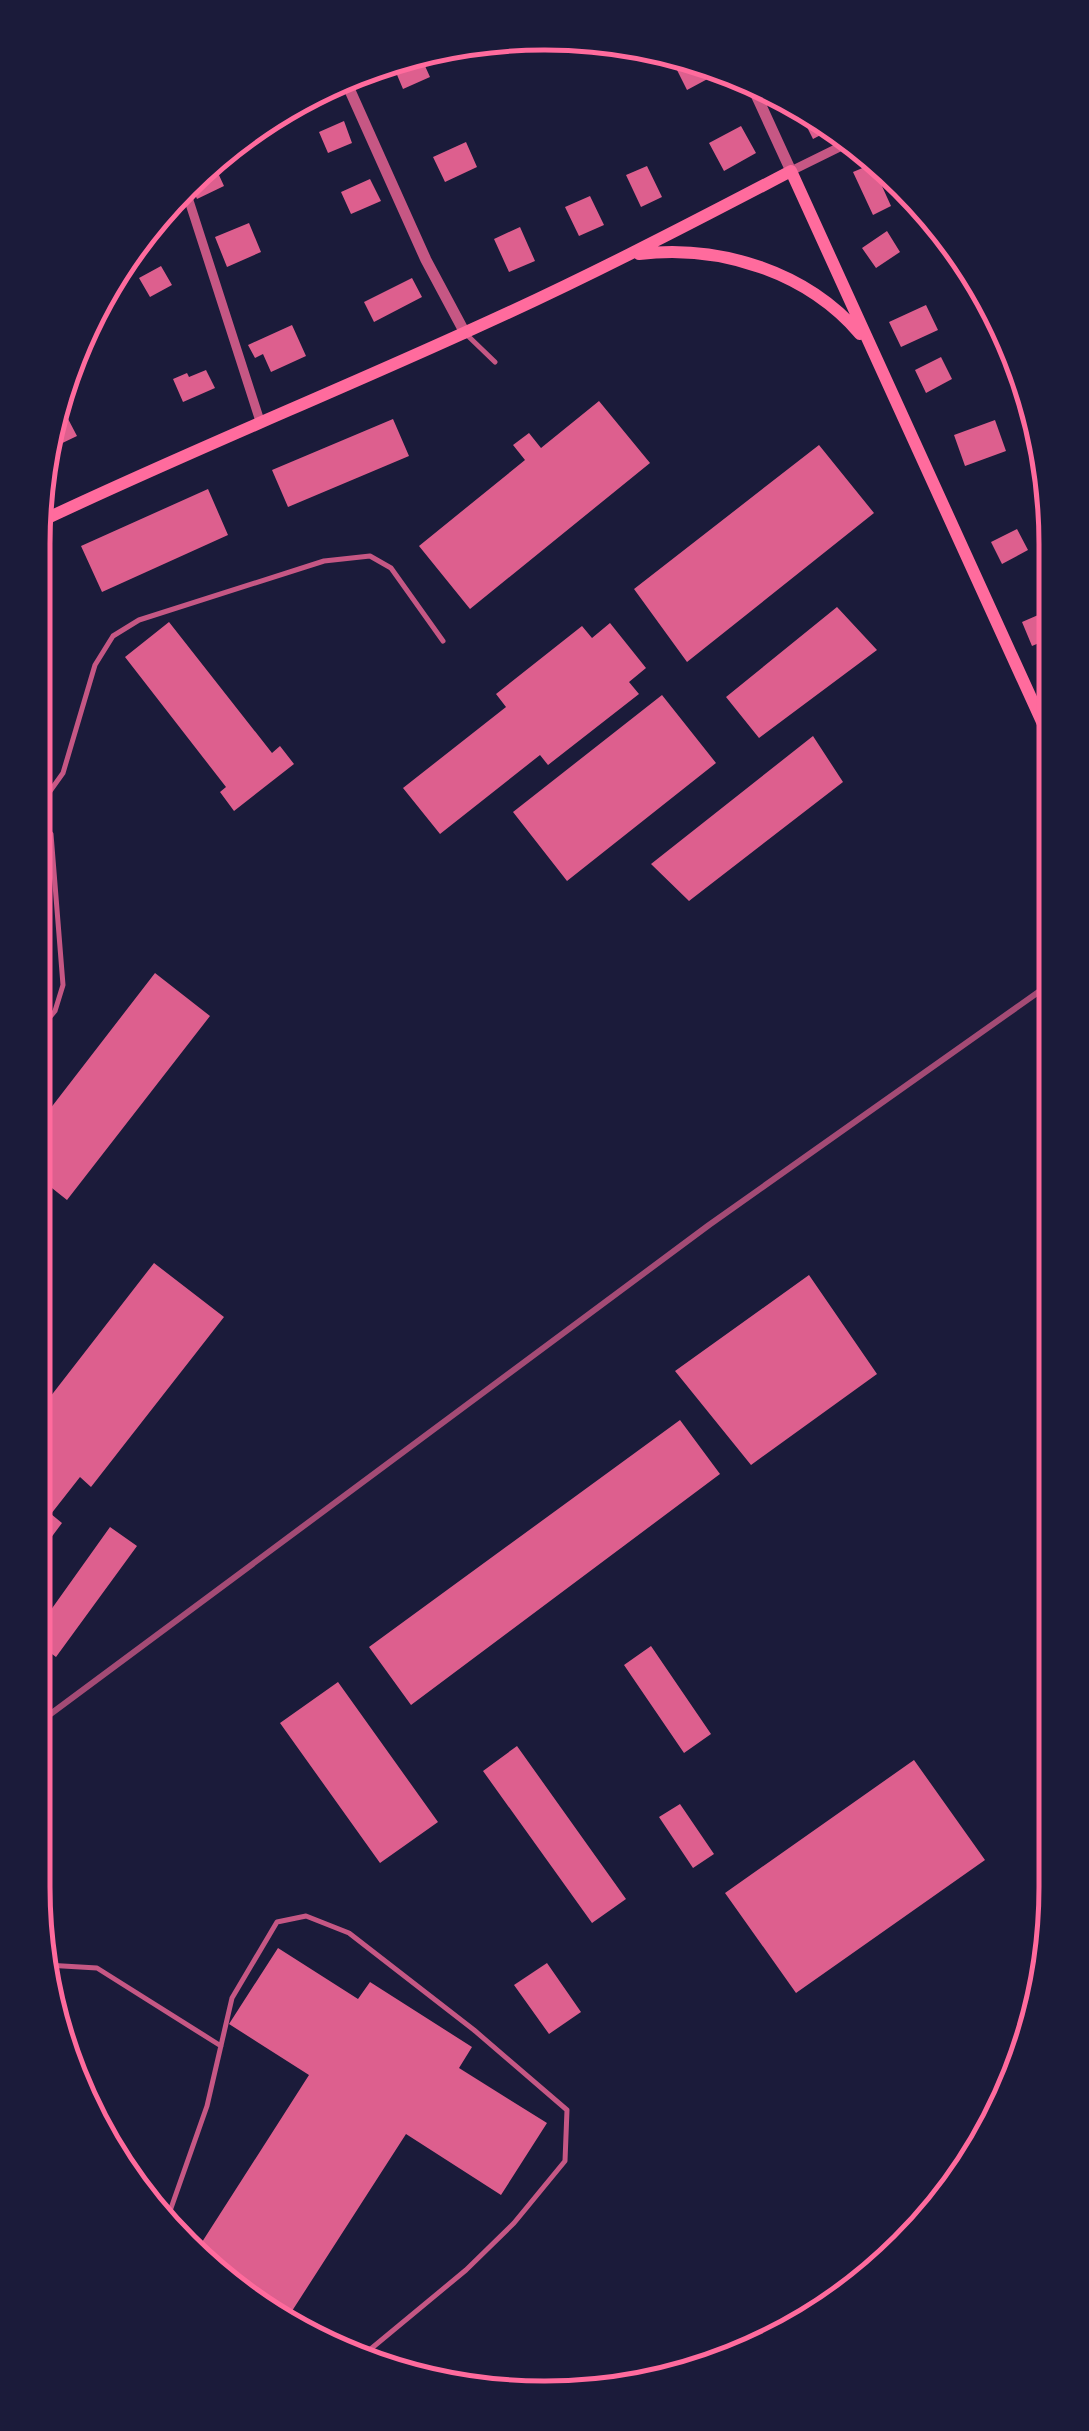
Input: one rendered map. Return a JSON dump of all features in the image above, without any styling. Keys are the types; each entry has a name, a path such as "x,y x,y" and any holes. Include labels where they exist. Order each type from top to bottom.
{"main road":[{"path":"51,514 465,333 630,256 791,171 1039,715"},
{"path":"630,256 694,253 780,274 847,318 872,348"}],"street":[{"path":"350,90 426,260 465,333"},
{"path":"757,98 791,171 839,147"},
{"path":"189,201 260,420"}],"lane":[{"path":"465,333 495,362"},
{"path":"50,791 63,773 95,666 113,636 140,620 324,561 370,556 391,568 443,641"},
{"path":"50,833 63,986 50,1015"},
{"path":"170,2210 207,2106 232,1998 277,1922 306,1916 349,1933 474,2030 566,2110 565,2161 527,2208 466,2270 371,2349"},
{"path":"57,1966 97,1968 221,2046"}],"building":[{"path":"425,65 430,77 403,89 396,73"},
{"path":"676,68 709,78 687,90"},
{"path":"344,121 352,143 328,153 319,132"},
{"path":"806,125 821,135 813,139"},
{"path":"741,126 756,153 724,171 709,143"},
{"path":"466,142 477,167 445,182 433,157"},
{"path":"647,166 662,197 641,207 626,175"},
{"path":"864,167 871,173 880,182 891,206 873,215 853,172"},
{"path":"218,173 224,186 197,199 195,195"},
{"path":"370,179 381,201 351,214 341,192"},
{"path":"590,196 604,225 579,236 565,207"},
{"path":"249,223 261,252 227,267 215,237"},
{"path":"520,227 535,261 509,272 494,239"},
{"path":"887,231 900,252 876,268 862,248"},
{"path":"161,266 172,285 150,297 139,278"},
{"path":"412,278 422,297 374,322 364,302"},
{"path":"926,305 938,330 901,347 889,322"},
{"path":"292,325 306,356 271,372 263,354 255,358 248,345"},
{"path":"941,357 952,379 926,393 915,370"},
{"path":"206,370 215,388 183,402 173,379"},
{"path":"599,401 650,463 470,609 419,546 525,460 513,445 529,433 541,448"},
{"path":"67,417 77,436 61,444"},
{"path":"393,419 409,456 288,507 272,470"},
{"path":"995,420 1006,451 965,466 954,435"},
{"path":"819,445 874,513 687,662 634,589"},
{"path":"208,489 228,535 102,592 81,546"},
{"path":"1017,529 1028,550 1002,564 991,542"},
{"path":"837,607 877,650 759,738 726,697"},
{"path":"1039,615 1039,643 1032,646 1022,622"},
{"path":"169,622 272,753 280,746 294,764 234,811 220,792 226,787 125,657"},
{"path":"610,623 646,668 629,682 639,694 548,765 540,755 440,834 403,788 506,707 496,694 582,626 592,638"},
{"path":"662,695 716,763 567,881 513,812"},
{"path":"813,736 843,782 689,901 651,864"},
{"path":"155,973 210,1016 67,1200 50,1186 50,1109"},
{"path":"154,1263 224,1317 91,1487 80,1477 51,1514 62,1523 50,1539 50,1397"},
{"path":"809,1275 877,1374 751,1465 675,1371"},
{"path":"680,1420 720,1474 411,1705 369,1647"},
{"path":"110,1527 137,1546 56,1657 50,1653 50,1611"},
{"path":"651,1646 711,1734 684,1753 624,1665"},
{"path":"338,1682 438,1822 380,1863 280,1723"},
{"path":"517,1746 626,1899 592,1923 483,1771"},
{"path":"914,1760 985,1860 796,1993 725,1893"},
{"path":"680,1804 714,1854 693,1868 659,1817"},
{"path":"278,1948 358,1999 370,1982 472,2047 459,2068 547,2123 501,2195 406,2134 292,2312 243,2279 202,2242 309,2075 229,2024"},
{"path":"547,1963 581,2012 549,2034 514,1985"}],"railway":[{"path":"50,1714 709,1225 1039,992"}]}
